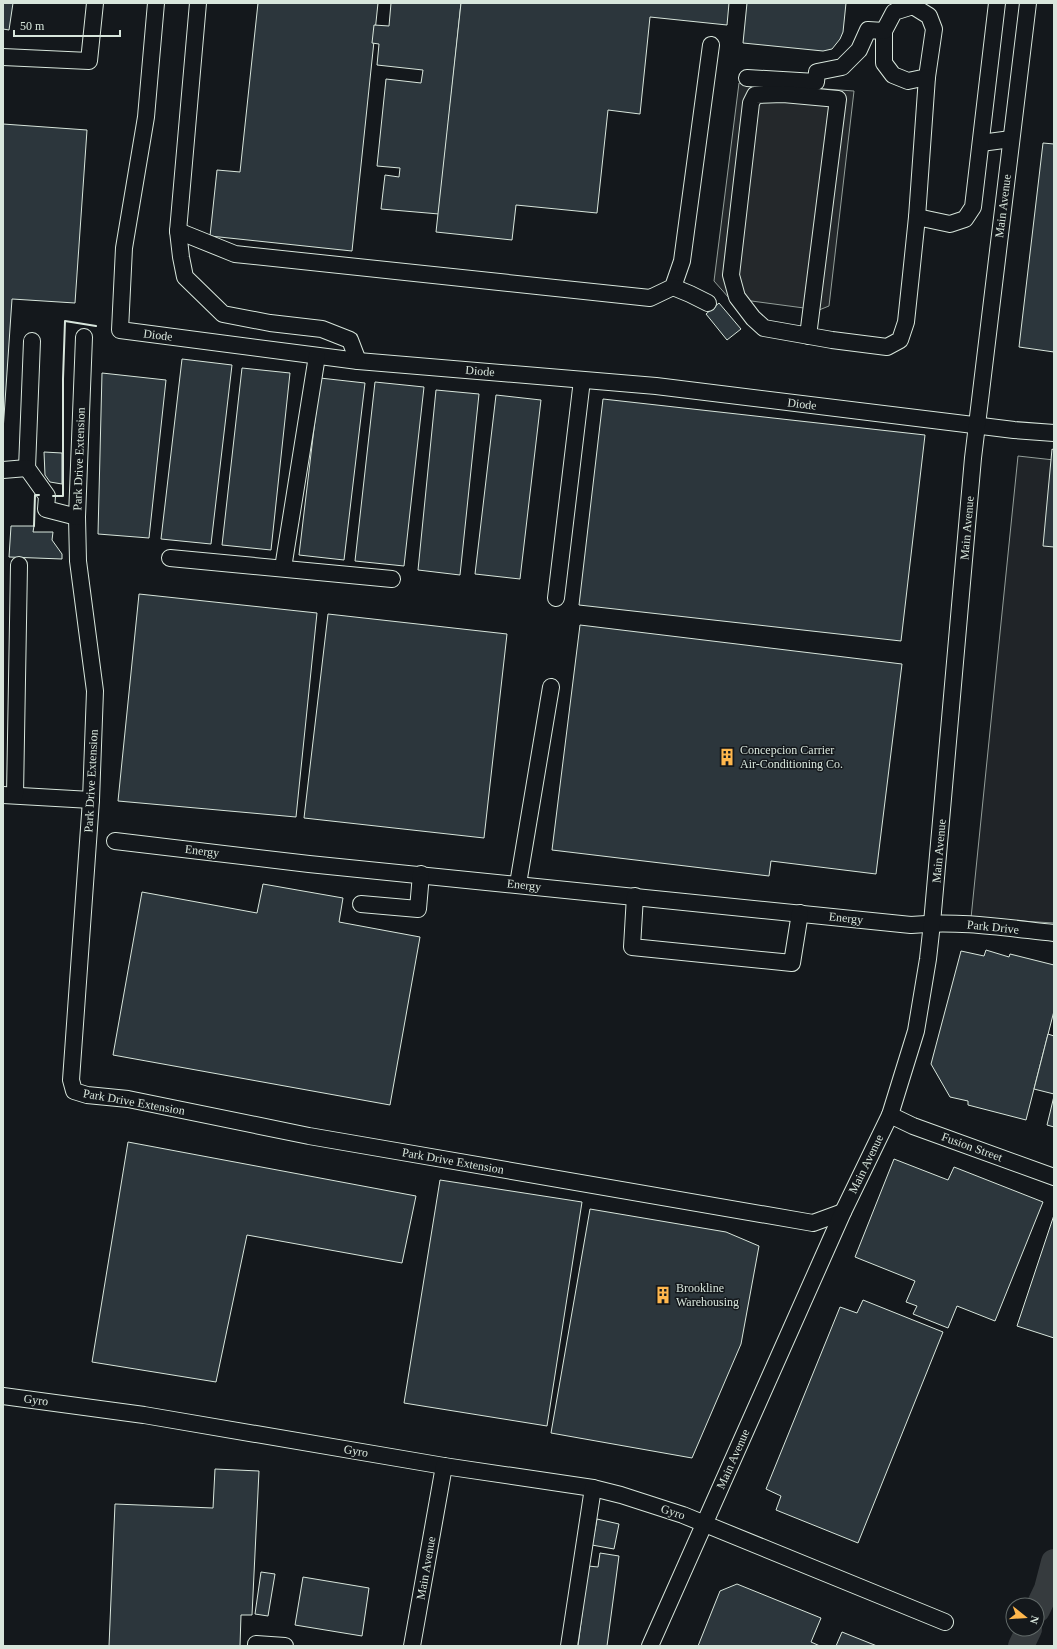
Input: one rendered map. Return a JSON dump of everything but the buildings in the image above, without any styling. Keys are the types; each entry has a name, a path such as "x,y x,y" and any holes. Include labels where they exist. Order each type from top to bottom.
{"street":[{"path":"3,57 89,61 95,3"},
{"name":"Diode","path":"156,3 146,117 124,248 120,330 358,361 656,386 1014,430 1054,433"},
{"path":"198,3 178,231 185,277 223,314 270,323 322,329 350,340 358,361"},
{"path":"917,217 950,224 965,219 973,207 997,3"},
{"name":"Main Avenue","path":"650,1646 842,1212 890,1115 916,1031 928,959 932,923 977,425 1028,3"},
{"path":"808,336 838,99 783,94 755,95 751,104 731,275 737,297 753,318 764,328 808,336 887,347 900,340 906,322 917,217 927,77 934,29 929,16 913,6 894,12 884,31 884,63 893,75 908,81 927,77"},
{"path":"747,78 816,82 817,72 842,67 859,50 868,30 884,31"},
{"path":"178,231 235,254 650,298 673,287 682,261 711,45"},
{"path":"981,143 1011,139"},
{"path":"673,287 708,303"},
{"name":"Park Drive Extension","path":"84,338 77,517 78,561 95,691 91,800 71,1080 74,1091 87,1095 128,1099 317,1137 813,1223 842,1212"},
{"path":"32,341 27,468 47,496 46,509 77,517"},
{"path":"283,568 317,356"},
{"path":"556,598 582,380"},
{"path":"3,470 27,468"},
{"path":"170,558 392,579"},
{"path":"19,565 9,795 91,800"},
{"path":"518,884 551,687"},
{"name":"Energy","path":"115,841 309,864 421,874 911,925 932,923"},
{"path":"361,904 418,909 421,874"},
{"path":"635,896 632,947 640,948 792,963 800,913"},
{"name":"Park Drive","path":"932,923 965,924 1054,933"},
{"name":"Fusion Street","path":"890,1115 913,1126 1054,1177"},
{"name":"Gyro","path":"3,1396 144,1415 444,1466 593,1488 621,1495 683,1515 945,1622"},
{"name":"Main Avenue","path":"412,1646 444,1466"},
{"path":"570,1646 593,1488"},
{"path":"256,1646 256,1644 268,1644 285,1646"}],"shaded area":[{"path":"739,83 854,91 829,306 819,310 729,298 714,281"},
{"path":"1018,456 1054,460 1054,923 971,918"}],"waterway":[{"path":"1043,1597 1047,1589 1054,1562"},
{"path":"1021,1646 1025,1637"}],"wall":[{"path":"53,496 63,496 63,379 65,321 96,326"},
{"path":"34,526 35,495 39,495"}],"place":[{"name":"Concepcion Carrier Air-Conditioning Co.","path":"727,757"},
{"name":"Brookline Warehousing","path":"663,1295"}]}
